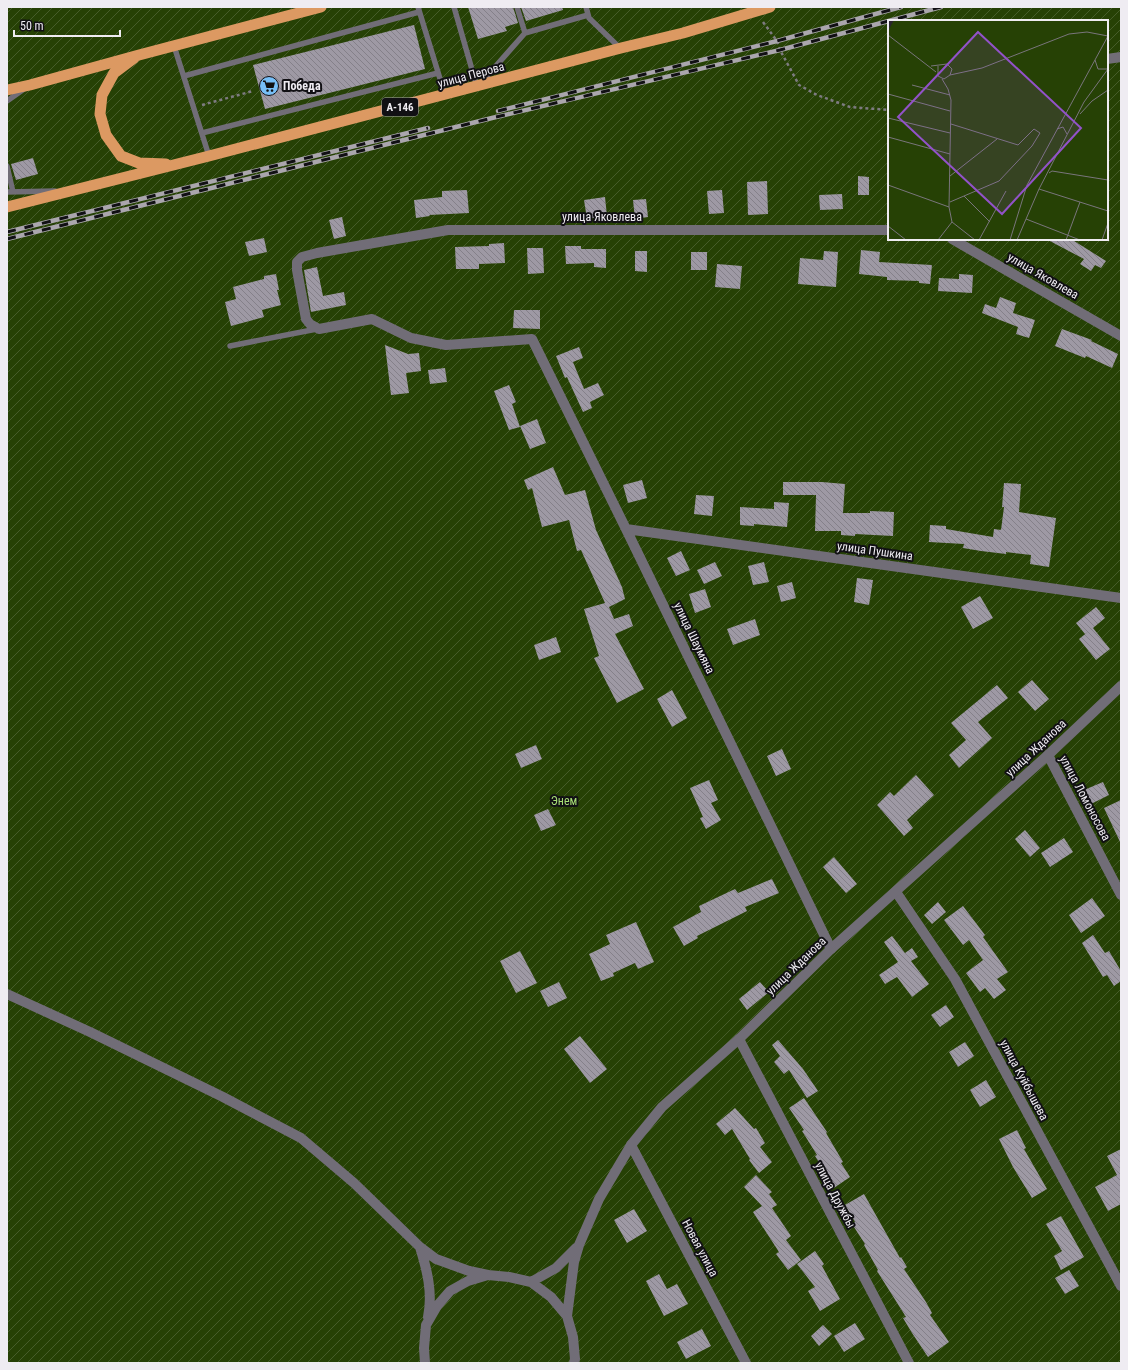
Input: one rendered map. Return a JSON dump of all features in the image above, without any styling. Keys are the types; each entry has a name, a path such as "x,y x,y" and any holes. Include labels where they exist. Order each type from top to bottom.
{"highway":[{"name":"А-146","path":"7,90 320,7"},
{"name":"улица Перова","path":"179,164 477,87 620,48 683,33 770,7"},
{"name":"А-146","path":"139,54 114,73 102,95 100,114 106,135 121,156 139,163 179,164"},
{"name":"А-146","path":"7,207 179,164"}],"street":[{"path":"1108,59 1121,57"},
{"name":"улица Яковлева","path":"319,329 310,324 306,319 297,270 297,262 302,257 317,253 448,230 888,230"},
{"name":"улица Яковлева","path":"954,240 1121,336"},
{"name":"улица Шаумяна","path":"319,329 372,319 411,338 446,344 532,339 831,949"},
{"name":"улица Пушкина","path":"626,529 1121,598"},
{"name":"улица Жданова","path":"567,1316 574,1262 579,1246 599,1199 631,1145 662,1107 739,1039 831,949 1048,756 1121,686"},
{"name":"улица Ломоносова","path":"1048,756 1121,895"},
{"name":"улица Куйбышева","path":"896,892 955,979 1121,1286"},
{"path":"7,994 90,1032 209,1090 301,1138 354,1183 420,1247 436,1259 469,1271 488,1275"},
{"name":"улица Дружбы","path":"739,1039 909,1363"},
{"name":"Новая улица","path":"631,1145 746,1363"},
{"path":"531,1282 556,1268 579,1246"},
{"path":"420,1247 430,1285 430,1305 426,1325"},
{"name":"улица Жданова","path":"426,1363 424,1348 426,1325 437,1306 450,1291 468,1281 488,1275 509,1277 531,1282 551,1296 567,1316 573,1337 574,1363"}],"lane":[{"path":"454,7 477,87"},
{"path":"517,7 524,33"},
{"path":"586,7 589,18 620,48"},
{"path":"184,76 418,9 445,95"},
{"path":"477,87 524,33 588,15"},
{"path":"174,46 209,156"},
{"path":"202,133 438,73"},
{"path":"7,101 30,85"},
{"path":"7,166 10,192 78,190"},
{"path":"230,346 319,329"}],"path":[{"path":"756,12 777,40 780,50 799,85 817,95 850,107 888,110"},
{"path":"194,108 254,91"}],"green space":[{"name":"Энем","path":"7,7 1121,7 1121,1363 7,1363"}],"building":[{"path":"468,7 513,7 518,23 505,27 507,31 478,39"},
{"path":"521,7 562,7 563,10 526,21"},
{"path":"414,25 425,69 265,109 253,65"},
{"path":"33,158 38,174 16,180 11,164"},
{"path":"858,176 869,177 869,195 858,195"},
{"path":"767,181 768,214 748,215 747,182"},
{"path":"467,190 469,213 429,215 430,216 416,218 414,200 442,197 442,191"},
{"path":"722,190 724,213 709,214 707,191"},
{"path":"842,194 843,209 820,210 819,195"},
{"path":"605,197 607,216 587,219 584,200"},
{"path":"646,199 648,217 635,219 633,200"},
{"path":"342,217 346,236 334,239 329,220"},
{"path":"264,238 267,252 249,256 245,242"},
{"path":"1048,240 1073,240 1106,261 1101,268 1095,265 1091,271 1080,264 1084,259"},
{"path":"504,243 505,263 479,264 479,269 456,269 455,247 489,246 489,244"},
{"path":"565,246 581,246 581,249 606,249 606,268 594,267 594,263 566,264"},
{"path":"527,248 543,248 544,273 528,274"},
{"path":"861,250 880,252 879,262 932,265 930,284 919,283 919,281 887,280 887,277 859,274"},
{"path":"635,251 647,251 647,272 635,271"},
{"path":"824,251 838,252 836,287 798,284 800,258 823,260"},
{"path":"691,252 707,252 707,270 691,270"},
{"path":"717,264 742,266 740,289 715,287"},
{"path":"317,267 323,296 344,292 346,305 311,312 304,270"},
{"path":"276,274 279,290 277,290 281,305 262,310 264,317 231,326 225,302 236,299 233,287 264,279 264,276"},
{"path":"959,274 973,275 972,293 938,291 939,278 959,279"},
{"path":"1000,297 1016,303 1013,313 1035,320 1029,338 1016,334 1018,327 982,313 985,304 996,308"},
{"path":"514,310 540,310 540,329 513,328"},
{"path":"1062,329 1092,340 1091,341 1118,354 1112,368 1086,356 1085,358 1055,346"},
{"path":"385,345 408,354 419,353 421,371 406,373 409,393 391,395"},
{"path":"579,347 583,358 573,362 584,389 598,383 604,395 590,402 592,408 583,412 567,377 565,378 556,356"},
{"path":"445,368 447,382 430,384 428,370"},
{"path":"509,385 516,402 512,404 520,427 509,430 494,391"},
{"path":"537,419 546,443 530,449 520,426"},
{"path":"553,467 565,495 585,490 596,530 622,587 625,599 609,607 614,619 629,614 633,626 615,634 644,689 617,703 594,658 599,656 584,609 605,603 581,550 577,551 569,520 542,527 532,488 528,490 524,480"},
{"path":"642,480 647,498 628,503 623,485"},
{"path":"783,482 822,482 845,484 843,513 870,513 870,511 894,512 893,536 855,534 855,536 841,535 841,531 815,531 816,495 783,495"},
{"path":"1004,483 1021,484 1019,512 1056,518 1049,567 1030,564 1031,555 981,551 963,548 964,544 929,542 930,525 946,526 946,529 993,537 994,529 1001,530 1004,507 1002,507"},
{"path":"696,495 714,496 712,516 694,514"},
{"path":"774,502 789,503 787,527 754,524 754,526 740,525 740,507 774,509"},
{"path":"681,551 690,570 676,576 667,558"},
{"path":"715,562 722,576 704,584 697,570"},
{"path":"764,562 769,582 753,585 748,566"},
{"path":"857,578 873,580 869,605 854,602"},
{"path":"792,582 796,598 781,602 777,586"},
{"path":"705,589 711,607 695,613 689,594"},
{"path":"980,596 993,618 973,629 961,607"},
{"path":"1096,607 1105,618 1093,628 1110,649 1096,660 1079,639 1089,631 1085,634 1076,623"},
{"path":"755,619 760,635 733,645 727,629"},
{"path":"556,637 561,652 539,660 534,645"},
{"path":"1032,680 1049,699 1035,711 1018,692"},
{"path":"997,685 1008,698 978,722 992,738 959,768 949,755 966,740 951,723"},
{"path":"672,690 687,718 672,727 657,699"},
{"path":"536,745 542,759 521,768 515,754"},
{"path":"782,749 791,769 776,776 767,756"},
{"path":"916,775 934,795 907,820 913,828 904,836 877,805 890,792 894,796"},
{"path":"709,780 718,800 711,803 721,820 706,829 700,818 703,817 690,788"},
{"path":"1103,782 1109,795 1091,804 1084,790"},
{"path":"1121,800 1121,844 1104,808"},
{"path":"548,809 556,825 541,831 534,815"},
{"path":"1025,830 1040,848 1030,857 1015,839"},
{"path":"1064,838 1073,852 1050,867 1041,853"},
{"path":"834,857 857,884 846,893 823,867"},
{"path":"772,879 779,893 745,907 747,911 697,936 698,938 684,946 673,927 701,912 699,906 735,889 738,893"},
{"path":"1092,898 1105,916 1081,933 1069,915"},
{"path":"938,902 946,912 932,924 924,915"},
{"path":"963,906 985,935 983,937 1008,972 997,979 1006,990 994,999 985,988 980,992 966,973 983,960 969,940 963,945 944,920"},
{"path":"636,922 654,962 638,969 635,963 613,973 614,976 601,981 589,954 610,944 606,935"},
{"path":"1093,935 1105,953 1109,951 1121,971 1121,981 1114,986 1107,975 1103,977 1082,943"},
{"path":"892,936 905,953 912,948 918,957 911,961 929,984 912,997 897,977 885,984 879,975 898,962 884,942"},
{"path":"520,951 537,983 516,993 500,961"},
{"path":"559,982 567,998 548,1007 540,991"},
{"path":"760,982 769,992 747,1010 739,999"},
{"path":"946,1005 954,1017 940,1027 931,1015"},
{"path":"580,1036 607,1069 590,1083 564,1049"},
{"path":"778,1040 803,1069 818,1091 807,1098 789,1070 784,1074 774,1062 780,1056 772,1045"},
{"path":"965,1042 974,1056 958,1067 949,1052"},
{"path":"986,1080 996,1097 980,1107 970,1090"},
{"path":"804,1098 827,1132 826,1133 843,1162 841,1163 850,1177 831,1190 825,1179 828,1177 815,1156 817,1155 802,1131 804,1130 789,1108"},
{"path":"735,1108 754,1129 756,1128 765,1143 760,1147 772,1162 759,1173 749,1160 750,1159 732,1129 725,1135 716,1124"},
{"path":"1017,1130 1026,1148 1024,1149 1047,1189 1032,1198 1013,1167 999,1139"},
{"path":"1121,1149 1121,1204 1108,1211 1095,1187 1117,1175 1107,1156"},
{"path":"756,1175 772,1192 769,1194 777,1205 772,1208 791,1236 786,1240 801,1260 788,1270 776,1254 779,1252 753,1212 762,1206 744,1187"},
{"path":"864,1194 900,1258 901,1257 907,1267 904,1269 926,1302 932,1313 930,1315 949,1342 928,1357 903,1318 906,1317 877,1271 878,1270 864,1245 865,1244 852,1224 855,1222 845,1205"},
{"path":"634,1209 647,1231 627,1243 614,1220"},
{"path":"1061,1216 1084,1257 1061,1270 1054,1256 1062,1251 1046,1224"},
{"path":"815,1251 824,1264 822,1266 840,1299 820,1311 808,1291 815,1287 797,1264"},
{"path":"1069,1270 1079,1286 1065,1294 1055,1278"},
{"path":"659,1274 667,1289 677,1284 688,1304 664,1316 646,1281"},
{"path":"855,1323 865,1339 844,1352 834,1336"},
{"path":"823,1325 832,1334 819,1346 811,1336"},
{"path":"702,1329 711,1346 686,1359 677,1342"}],"railway":[{"path":"498,111 777,41 901,7"},
{"path":"892,20 941,7"},
{"path":"7,239 492,118 780,50 888,21"},
{"path":"7,232 428,128"}],"place":[{"name":"Победа","path":"269,86"}]}
